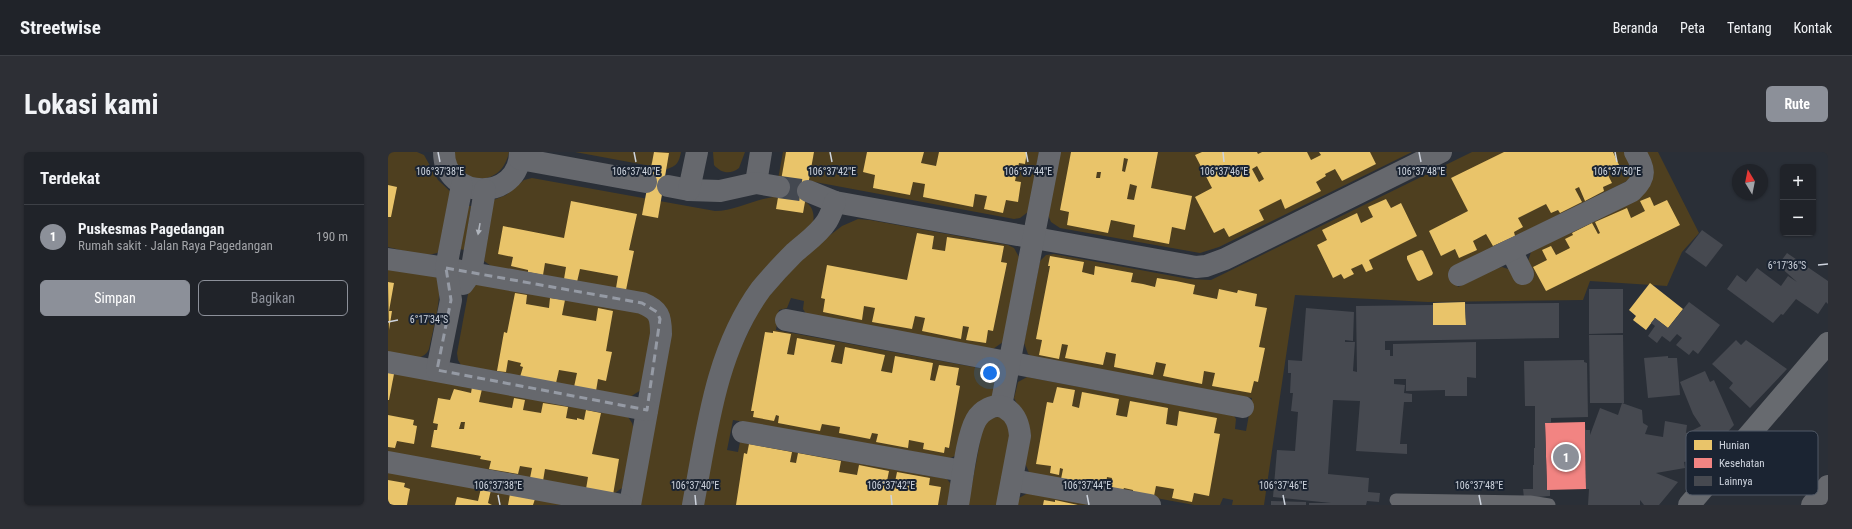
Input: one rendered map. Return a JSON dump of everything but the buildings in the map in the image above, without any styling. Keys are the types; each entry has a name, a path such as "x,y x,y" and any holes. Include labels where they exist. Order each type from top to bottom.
{"street":[{"path":"444,152 444,160 450,174 462,185 485,190 501,185 514,174 520,156 646,182"},
{"path":"689,190 696,152"},
{"path":"756,183 761,152"},
{"path":"1001,406 1050,152"},
{"path":"808,192 835,202 1196,267 1206,266 1225,259 1441,152"},
{"path":"1459,275 1632,190 1640,184 1643,176 1643,170 1635,152"},
{"path":"668,186 689,190 720,191 756,183 779,187"},
{"path":"436,370 451,300 446,268 462,185"},
{"path":"451,300 471,273 485,190"},
{"path":"693,505 712,404 724,359 742,319 762,288 794,253 820,230 827,221 835,202"},
{"path":"1511,250 1523,274"},
{"path":"388,259 642,303 651,307 657,312 660,319 661,334 630,505"},
{"path":"786,320 1243,407"},
{"path":"1752,431 1828,344"},
{"path":"388,362 648,410"},
{"path":"958,505 963,471 973,427 977,418 983,412 992,407 1001,406 1013,414 1019,427 1020,436 1007,505"},
{"path":"743,432 963,471"},
{"path":"388,462 622,505"},
{"path":"1012,480 1150,505"},
{"path":"1812,505 1828,486"},
{"path":"1688,505 1697,495"}],"lane":[{"path":"1396,500 1530,502 1549,505"}],"highlighted area":[{"path":"446,268 642,303 657,312 660,319 647,410 437,370 451,300"}],"shaded area":[{"path":"388,152 417,152 424,155 438,180 453,194 439,252 427,255 388,247"},
{"path":"452,152 509,152 504,166 499,171 488,178 481,179 474,178 461,171 457,166"},
{"path":"575,152 681,152 677,163 667,169"},
{"path":"713,152 745,152 739,168 732,172 726,172 720,170 714,165"},
{"path":"783,152 1039,152 1028,212 1020,218 1014,219 788,177 778,179"},
{"path":"1060,152 1412,152 1219,247 1200,253 1060,228 1051,222 1048,215"},
{"path":"1472,152 1625,152 1632,172 1629,179 1625,182 1449,269 1458,287 1495,269 1502,267 1508,269 1528,261 1531,252 1638,198 1647,152 1658,152 1699,233 1682,252 1667,286 1590,281 1583,300 1428,302 1295,295 1264,505 1232,505 1233,500 1223,498 1220,505 1194,505 1037,476 1029,472 1024,461 1018,406 1014,398 1018,382 1027,377 1234,416 1236,419 1235,429 1246,431 1252,398 1035,358 1028,354 1024,343 1040,261 1046,255 1054,254 1189,279 1211,280"},
{"path":"532,178 715,211 726,210 779,196 802,200 812,209 814,216 813,223 763,274 685,505 637,505 670,319 491,266 484,261 491,201 506,195 524,180"},
{"path":"468,206 471,206 465,250 459,249"},
{"path":"858,219 1008,245 1014,248 1019,257 1003,342 993,349 806,314 803,309 804,301 791,298 787,308 779,310 776,330 984,369 990,371 995,379 993,395 955,456 950,458 733,420 727,450 738,452 740,442 947,479 953,487 950,505 701,505 729,373 761,305 808,252 842,226"},
{"path":"388,266 436,277 438,283 439,301 429,349 426,354 417,358 388,354"},
{"path":"477,284 642,313 653,324 641,390 630,397 461,365 458,360 457,353 468,294 470,289"},
{"path":"388,371 628,417 634,430 622,488 615,493 388,453"},
{"path":"999,417 1004,419 1011,426 998,505 968,505 983,426 990,418"},
{"path":"388,471 572,505 388,505"},
{"path":"1028,493 1100,505 1016,505 1019,498"}],"tunnel":[{"path":"779,187 808,191"}],"place":[{"name":"Puskesmas Pagedangan","path":"1566,457"}]}
